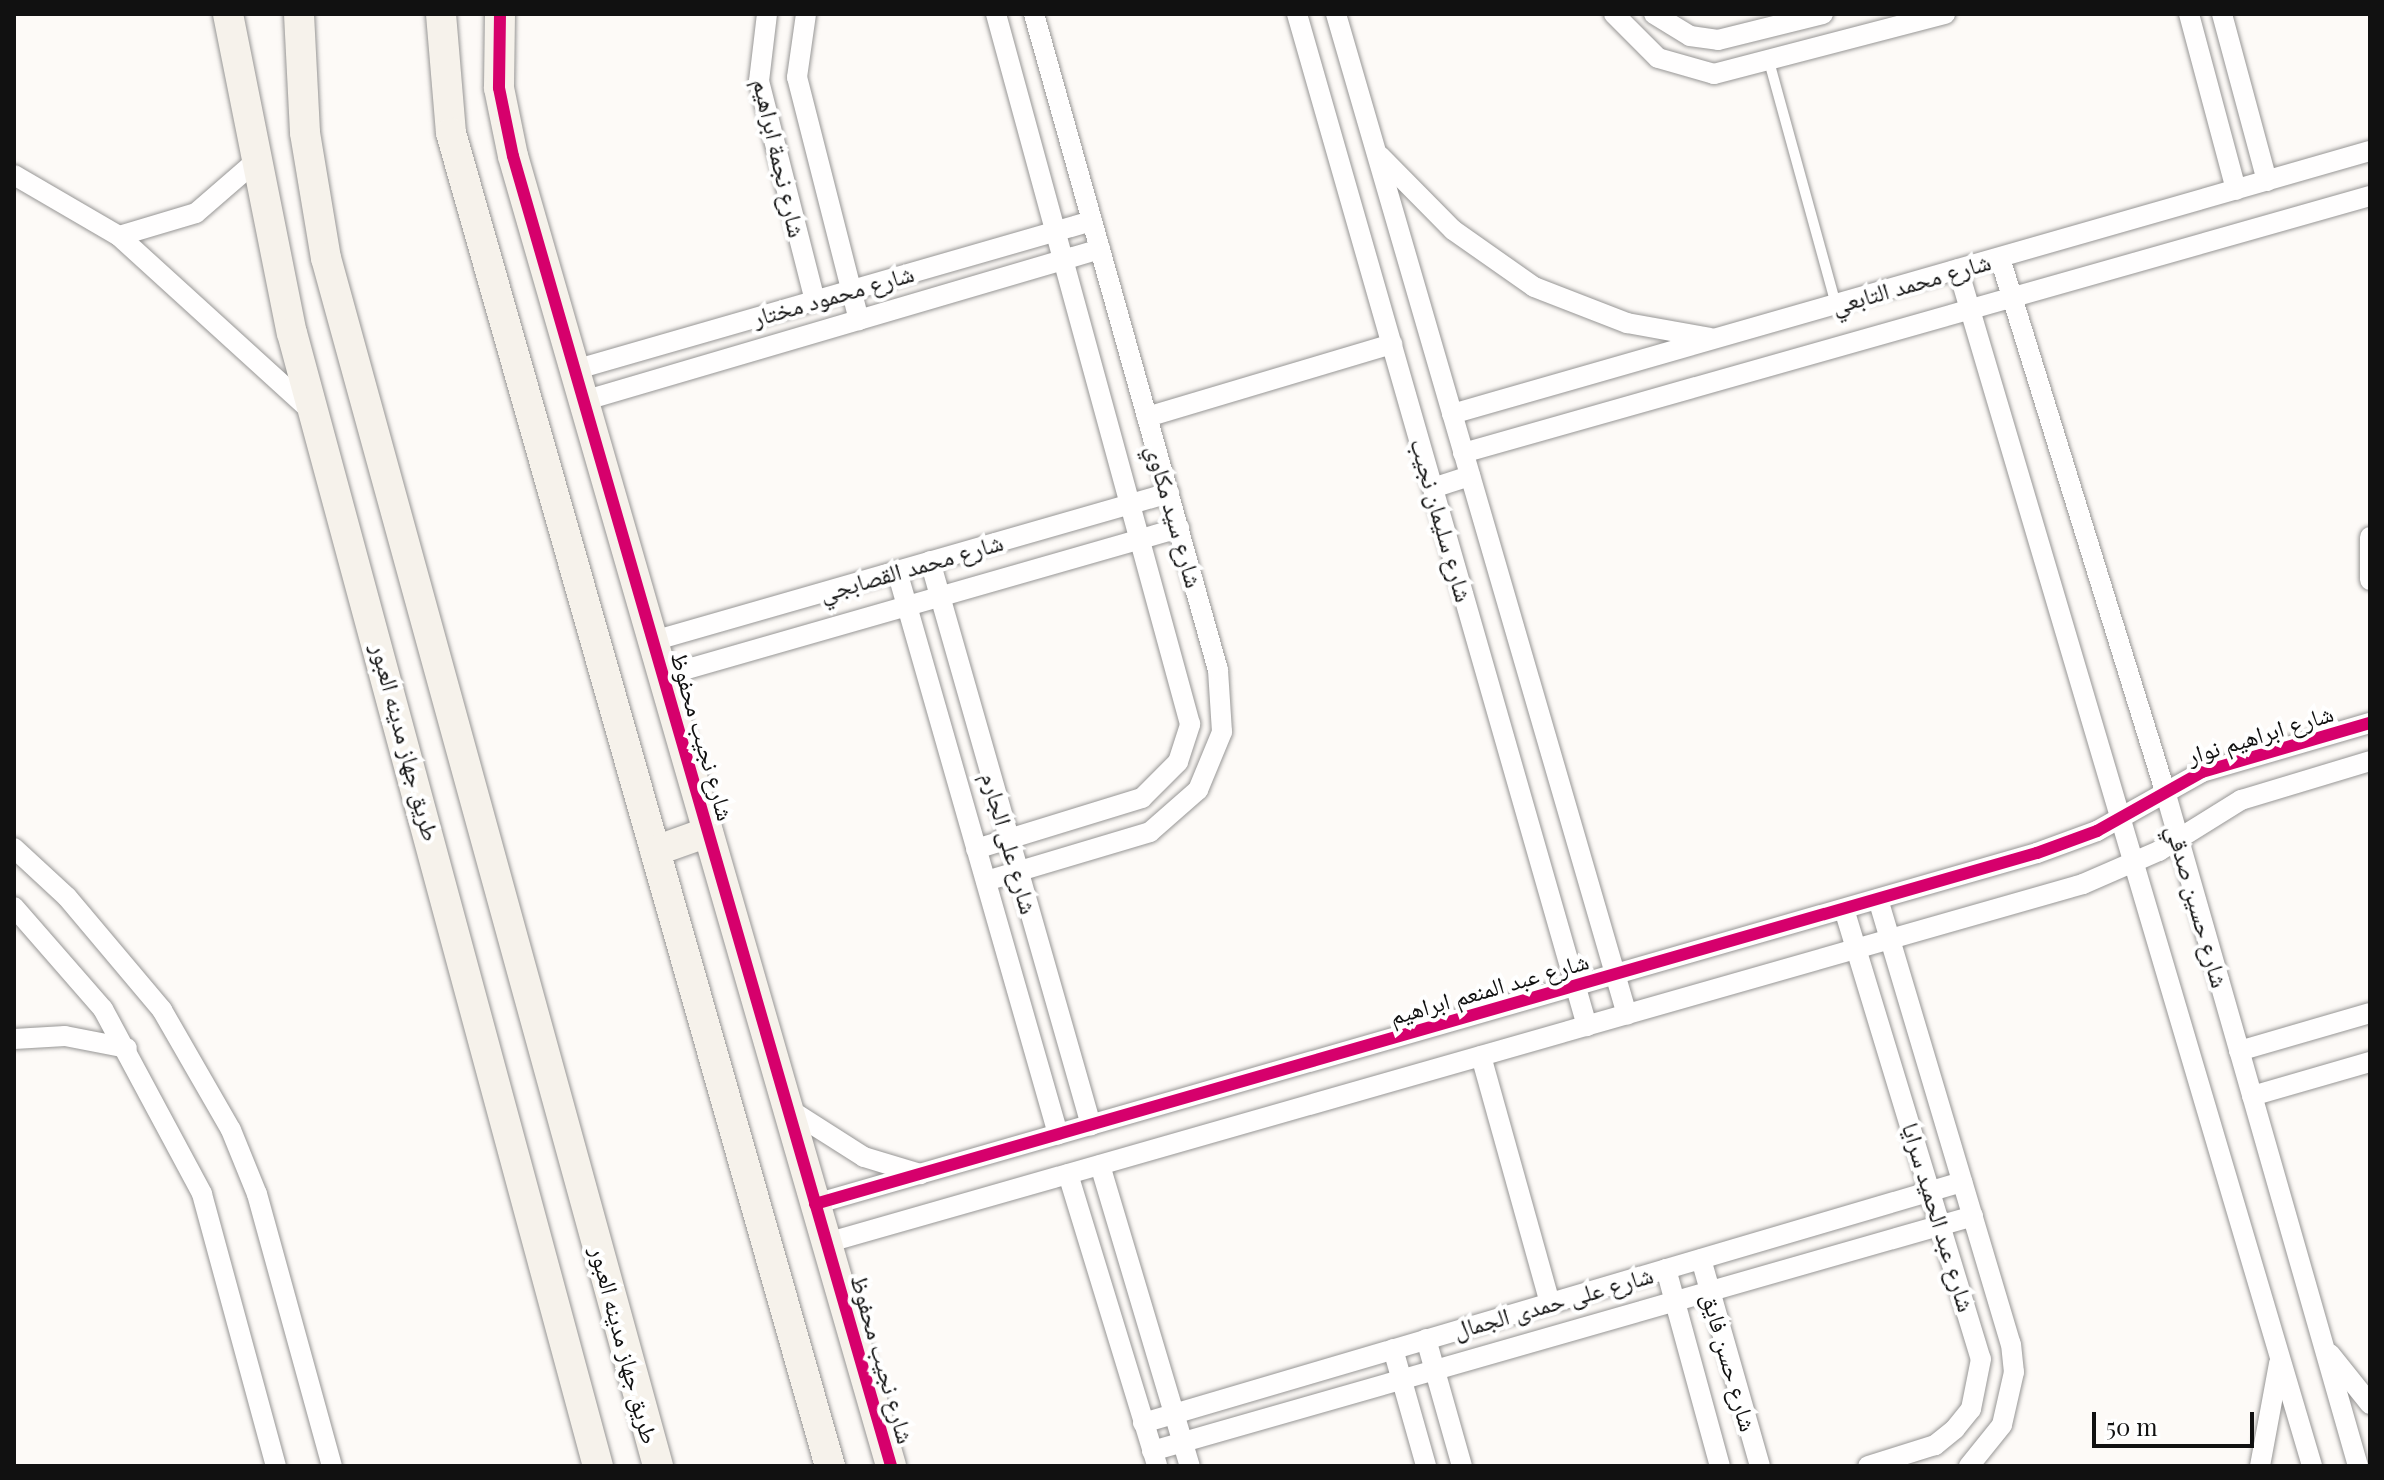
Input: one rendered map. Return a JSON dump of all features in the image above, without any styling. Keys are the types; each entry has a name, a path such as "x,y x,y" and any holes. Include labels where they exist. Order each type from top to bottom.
{"street":[{"name":"طريق جهاز مدينه العبور","path":"228,14 256,161 317,416 598,1466"},
{"name":"طريق جهاز مدينه العبور","path":"299,14 305,133 326,258 658,1466"},
{"path":"441,14 451,133 830,1466"},
{"name":"شارع نجيب محفوظ","path":"500,14 499,88 513,156 891,1466"},
{"name":"شارع نجمة ابراهيم","path":"767,14 759,81 815,301"},
{"name":"شارع نجمة ابراهيم","path":"806,14 797,77 859,320"},
{"name":"شارع سيد مكاوي","path":"976,849 1142,798 1178,762 1189,704 996,14"},
{"name":"شارع سيد مكاوي","path":"986,881 1150,832 1177,814 1213,762 1224,701 1179,528 1034,14"},
{"name":"شارع سليمان نجيب","path":"1297,14 1587,1026"},
{"name":"شارع سليمان نجيب","path":"1336,14 1627,1015"},
{"path":"1614,14 1635,41 1686,70 1714,74 1770,65 1912,18 1941,14"},
{"path":"1654,14 1690,36 1718,40 1823,14"},
{"path":"2189,14 2236,190"},
{"path":"2222,14 2267,181"},
{"path":"1012,69 1046,58"},
{"name":"شارع محمد التابعي","path":"1452,414 2370,151"},
{"path":"1376,152 1453,230 1534,287 1627,323 1714,339"},
{"path":"1039,165 1073,154"},
{"path":"119,236 196,213 256,161"},
{"path":"14,175 119,236 317,416"},
{"name":"شارع محمد التابعي","path":"1463,453 2370,196"},
{"name":"شارع محمود مختار","path":"574,370 1092,221"},
{"name":"شارع محمود مختار","path":"583,401 1100,249"},
{"name":"شارع حسين صدقي","path":"2000,258 2165,791 2358,1466"},
{"name":"شارع حسين صدقي","path":"1958,269 2125,816 2312,1466"},
{"path":"1083,323 1118,312"},
{"path":"1147,417 1392,344"},
{"path":"1433,488 1470,476"},
{"name":"شارع محمد القصابجي","path":"653,641 1169,493"},
{"name":"شارع محمد القصابجي","path":"663,676 1179,528"},
{"path":"2370,537 2370,580"},
{"name":"شارع على الجارم","path":"930,561 1091,1125"},
{"name":"شارع على الجارم","path":"897,571 1058,1134"},
{"path":"391,685 438,674"},
{"name":"شارع ابراهيم نوار","path":"2165,791 2221,765 2370,723"},
{"path":"826,1243 1857,949 2138,862 2241,800 2370,761"},
{"name":"شارع عبد المنعم ابراهيم","path":"815,1204 2067,843 2125,816 2165,791"},
{"path":"655,851 708,832"},
{"path":"14,848 67,897 162,1010 231,1130 257,1194 332,1466"},
{"name":"شارع عبد الحميد سرايا","path":"1878,899 1973,1216 2014,1372 2002,1425 1969,1466"},
{"path":"14,907 127,1048 202,1194 276,1466"},
{"name":"شارع عبد الحميد سرايا","path":"1844,909 1975,1334 1980,1385 1971,1409 1935,1445 1868,1466"},
{"path":"2239,1051 2370,1013"},
{"path":"14,1039 65,1036 127,1048"},
{"path":"1481,1056 1550,1303"},
{"path":"2252,1096 2370,1062"},
{"path":"787,1108 864,1157 920,1174"},
{"path":"1100,1165 1190,1466"},
{"path":"1068,1174 1154,1459"},
{"name":"شارع على حمدى الجمال","path":"1143,1423 1962,1182"},
{"name":"شارع على حمدى الجمال","path":"1154,1459 1183,1443 1973,1216"},
{"name":"شارع حسن فايق","path":"1701,1259 1760,1466"},
{"name":"شارع حسن فايق","path":"1666,1269 1720,1466"},
{"path":"1426,1339 1462,1466"},
{"path":"2324,1347 2370,1404"},
{"path":"1393,1349 1426,1466"},
{"path":"2260,1466 2280,1356"}],"lane":[{"path":"1770,65 1836,304"}],"cycle path":[{"path":"500,14 499,88 513,156 891,1466"},
{"path":"815,1204 2037,853 2097,831 2202,772 2370,723"}]}
